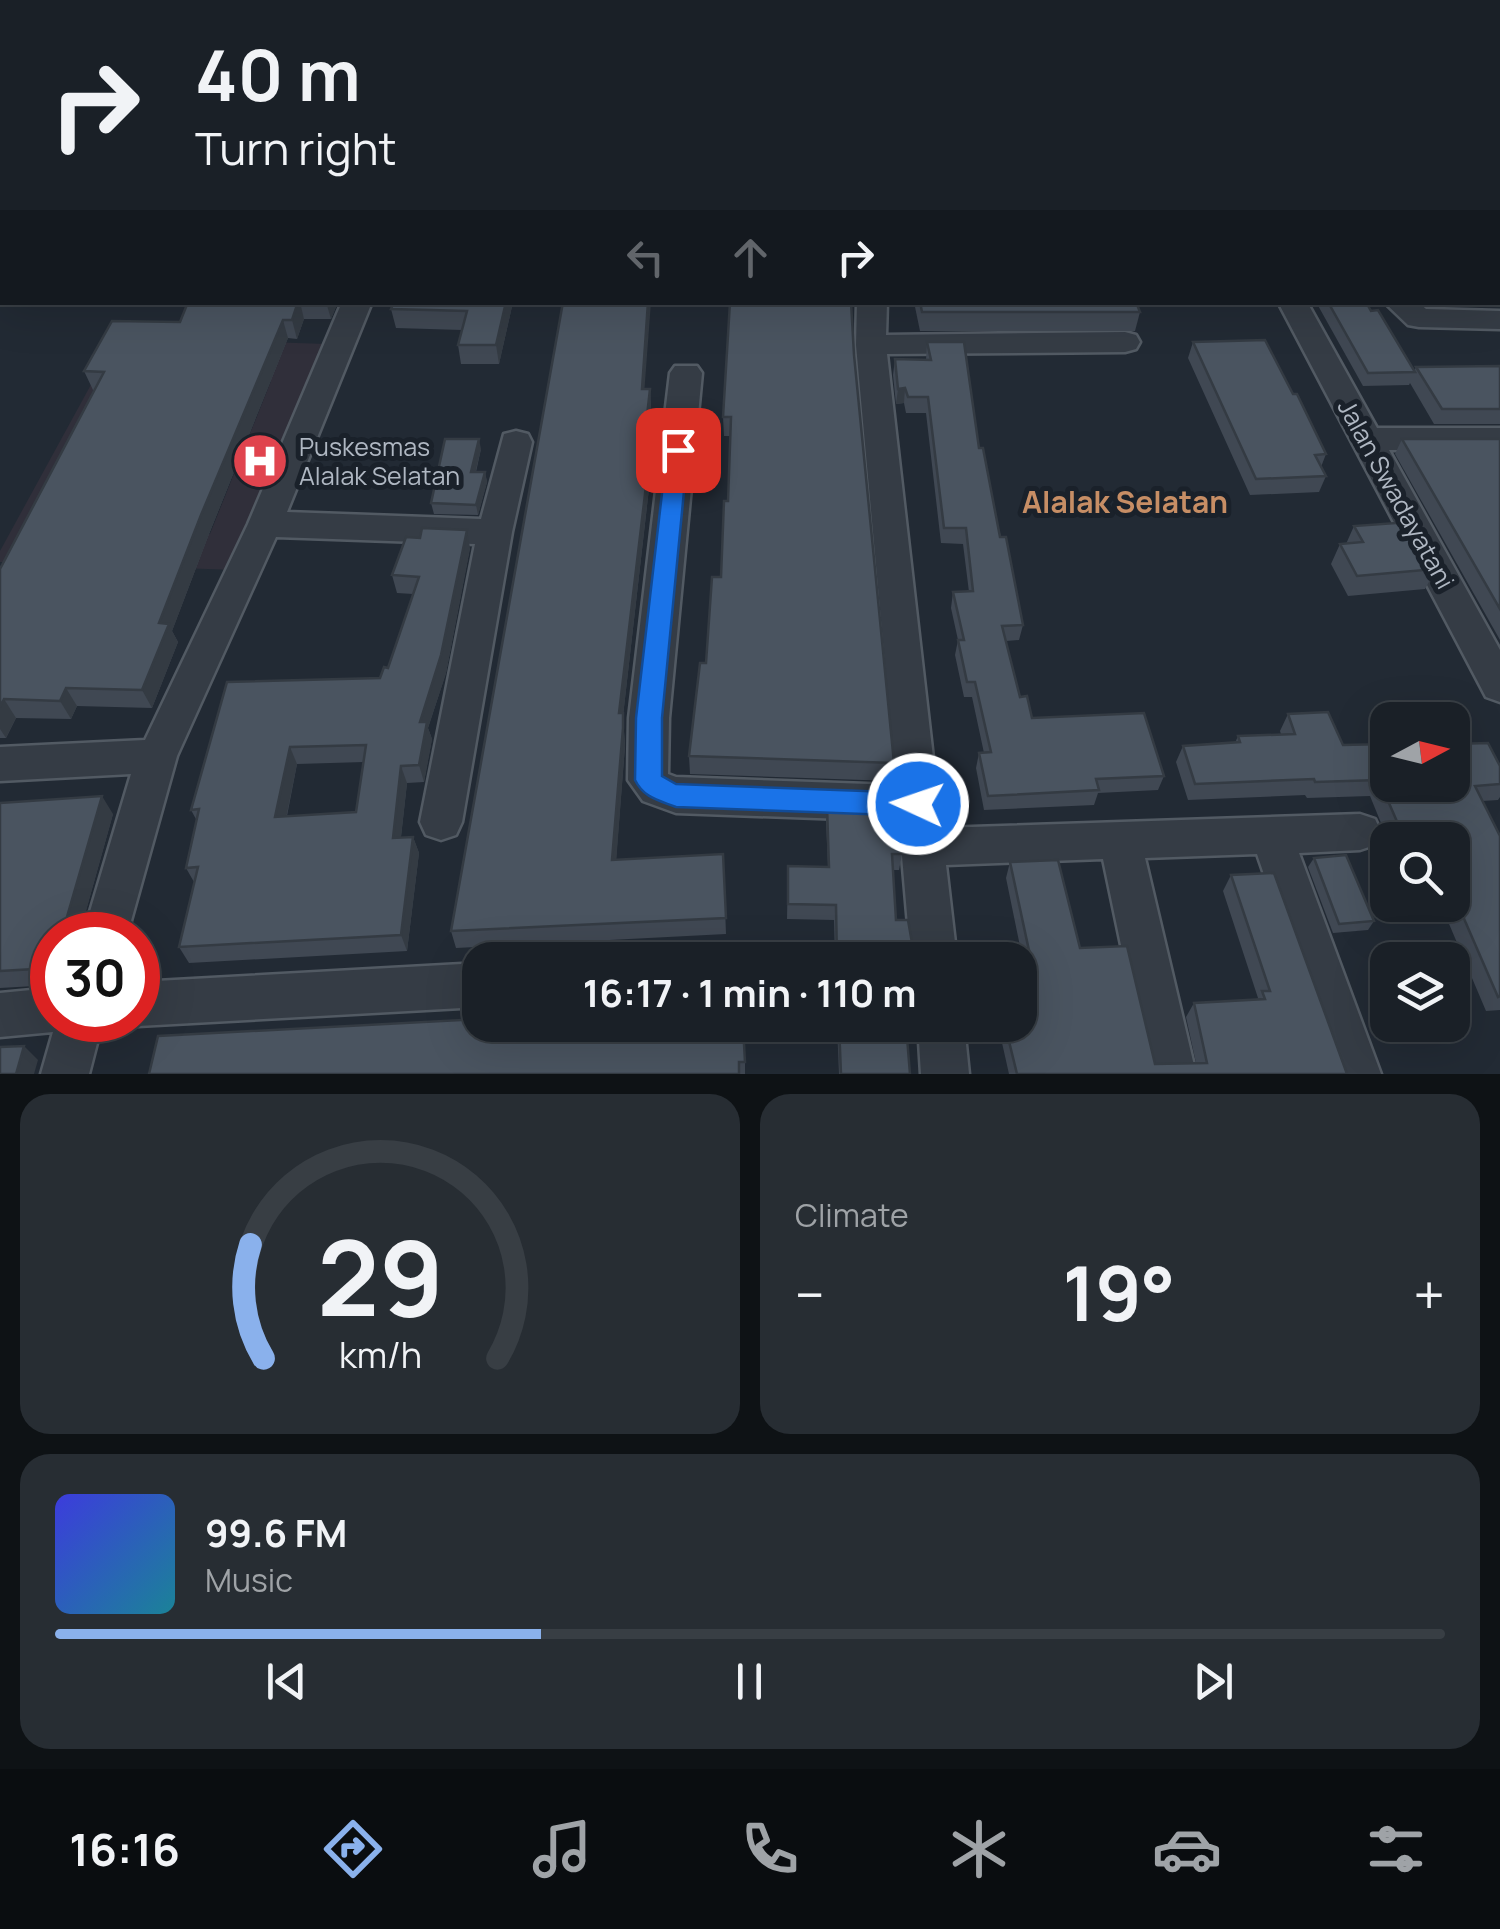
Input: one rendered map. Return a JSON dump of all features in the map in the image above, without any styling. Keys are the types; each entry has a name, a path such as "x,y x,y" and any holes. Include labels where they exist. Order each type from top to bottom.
{"street":[{"path":"112,912 157,756 264,524 356,305"},
{"path":"872,305 871,344 932,942"},
{"name":"Jalan Swadayatani","path":"1294,305 1500,686"},
{"path":"1402,305 1419,318 1500,320"},
{"path":"871,344 1124,342"},
{"path":"686,373 649,718 648,780 676,795 918,804"},
{"path":"1365,439 1500,439"},
{"path":"441,822 495,532 516,442"},
{"path":"264,524 495,532"},
{"path":"0,764 157,756"},
{"path":"924,848 1360,832"},
{"path":"1272,836 1356,1074"},
{"path":"1120,840 1172,1074"},
{"path":"160,1003 462,986"},
{"path":"0,1015 30,1012"},
{"path":"65,1074 74,1042"},
{"path":"942,1042 945,1074"}],"shaded area":[{"name":"Puskesmas Alalak Selatan","path":"117,337 326,344 237,570 0,562 0,551","holes":["271,381 210,534 125,532 113,391 93,390"]}],"building":[{"path":"187,305 297,305 292,320 283,320 201,515 159,623 169,624 142,690 66,688 60,701 4,699 0,707 0,569 104,372 84,371 112,321 180,322"},
{"path":"393,305 505,305 496,345 458,345 467,311 391,309"},
{"path":"562,305 648,305 642,389 650,389 643,452 650,452 619,713 623,713 623,728 612,860 723,854 726,918 451,931"},
{"path":"730,305 851,305 894,763 689,756 700,663 706,663 712,577 721,577 731,417 723,417"},
{"path":"921,305 1137,305 1140,312 922,312"},
{"path":"1330,305 1368,305 1371,311 1378,310 1415,372 1368,373"},
{"path":"1265,340 1326,454 1315,455 1326,476 1256,479 1193,342"},
{"path":"927,342 964,342 979,448 983,448 1000,537 1006,537 1023,625 1002,626 1020,697 1027,696 1032,718 1144,713 1164,776 1096,779 1099,790 988,796 979,753 991,752 975,682 967,682 958,640 964,640 953,592 973,591 966,528 944,528 928,397 908,397 905,388 898,389 895,359 931,360"},
{"path":"1500,366 1500,409 1442,409 1416,367"},
{"path":"445,439 479,439 471,472 485,472 476,505 431,503"},
{"path":"1402,439 1500,439 1500,609"},
{"path":"1410,522 1436,569 1357,576 1340,544 1363,542 1354,526"},
{"path":"422,528 467,530 441,655 420,722 427,722 419,765 401,766 393,838 413,837 401,935 179,947 198,867 186,868 199,809 191,810 227,682 380,678 384,667 388,668 419,577 392,575 406,537 420,538","holes":["366,745 356,812 275,817 290,747"]},
{"path":"1328,712 1343,745 1370,744 1370,780 1195,784 1183,746 1240,742 1238,736 1295,734 1288,714"},
{"path":"1488,743 1500,766 1500,784 1475,786 1500,836 1500,996 1465,922 1470,922 1470,822 1397,822 1389,802 1470,802 1470,744"},
{"path":"102,796 68,912 30,912 30,969 0,971 0,803"},
{"path":"827,806 898,809 902,854 892,854 896,920 908,920 912,942 837,942 836,905 788,904 788,866 829,867"},
{"path":"1346,855 1370,912 1370,921 1339,924 1314,858"},
{"path":"1058,860 1080,948 1127,946 1155,1064 1207,1063 1194,1003 1265,999 1262,991 1270,991 1231,875 1274,873 1347,1074 1017,1074 1009,1042 1037,1042 1037,942 1027,942 1010,862"},
{"path":"462,1020 462,1042 744,1042 745,1062 739,1062 739,1074 149,1074 160,1036"},
{"path":"840,1042 907,1042 910,1074 841,1074"},
{"path":"24,1046 16,1074 0,1074 0,1047"}],"place":[{"name":"Puskesmas Alalak Selatan","path":"260,461"}],"district":[{"name":"Alalak Selatan","path":"1125,503"}],"route":[{"path":"678,450 649,718 648,780 676,795 918,804"}]}
